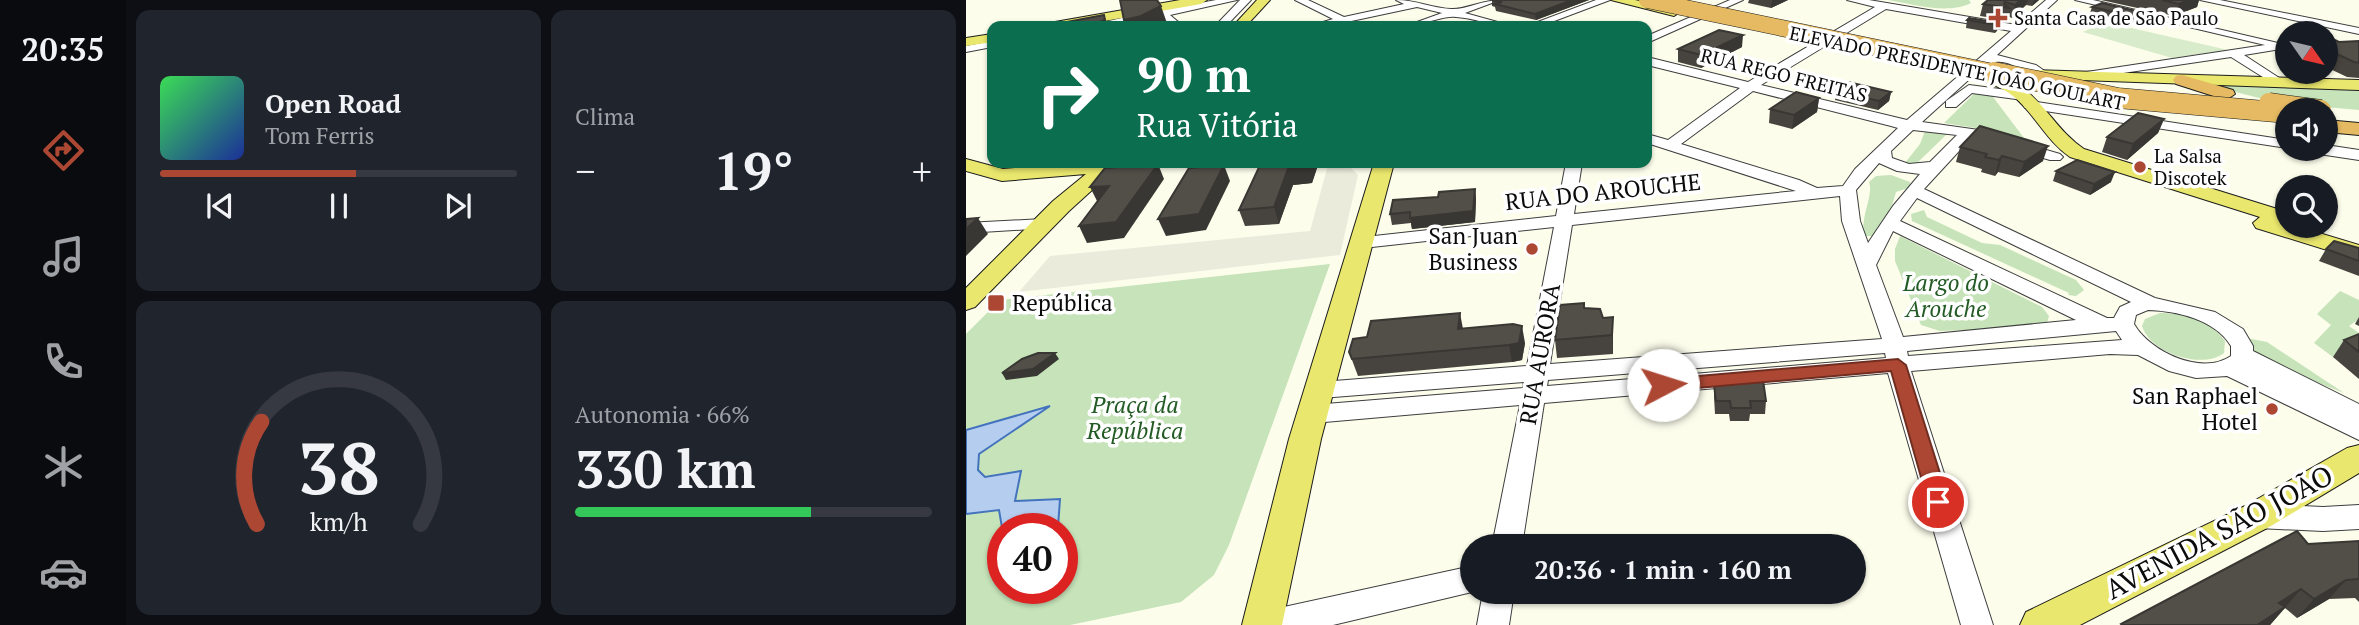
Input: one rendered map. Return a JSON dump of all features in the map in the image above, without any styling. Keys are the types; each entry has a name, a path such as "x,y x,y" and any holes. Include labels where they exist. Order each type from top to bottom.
{"highway":[{"name":"ELEVADO PRESIDENTE JOÃO GOULART","path":"1630,0 2106,100 2156,108 2275,117"},
{"name":"ELEVADO PRESIDENTE JOÃO GOULART","path":"1647,0 2118,98 2275,116"},
{"path":"2173,76 2226,94 2275,105"},
{"path":"2338,117 2359,118"},
{"path":"2338,122 2359,129"}],"main road":[{"path":"1090,21 1159,11 1201,0"},
{"path":"1244,21 1264,0"},
{"path":"1617,0 1706,14 1972,70 2046,78 2173,76"},
{"path":"1658,0 1706,14"},
{"path":"966,42 987,39"},
{"path":"1972,70 2013,93 2066,146 2077,153 2275,215"},
{"path":"2013,93 2046,78 2173,76 2275,83"},
{"path":"2013,93 2046,78"},
{"path":"2320,84 2359,85"},
{"path":"2013,93 2055,157 2359,253"},
{"path":"966,153 987,159"},
{"path":"2055,157 2077,153"},
{"path":"966,165 1002,175 1063,168"},
{"path":"1021,168 1023,174 1040,185 1061,206"},
{"path":"966,302 975,284 1105,168"},
{"path":"1262,625 1317,402 1384,168"},
{"path":"2135,172 2156,189"},
{"path":"2338,235 2359,241"},
{"name":"AVENIDA SÃO JOÃO","path":"2040,625 2258,516 2359,457"}],"street":[{"path":"1136,0 1159,11 1172,21"},
{"path":"1300,0 1343,20"},
{"path":"1401,0 1486,21"},
{"path":"1427,21 1495,0"},
{"path":"1546,21 1605,0"},
{"path":"1652,38 1738,0"},
{"path":"1852,0 2020,29"},
{"path":"1977,625 1896,355 1851,221 1848,190 1861,172 1912,123 2052,0"},
{"path":"2080,0 2275,43"},
{"path":"2206,0 2359,32"},
{"path":"1114,21 1159,11 1240,1"},
{"path":"1224,21 1240,1"},
{"path":"1338,21 1416,4"},
{"path":"1670,145 1751,87 1884,6"},
{"path":"2359,32 2336,37 2359,44"},
{"path":"966,49 987,45"},
{"path":"2080,77 2275,47"},
{"path":"2233,53 2275,79"},
{"name":"RUA REGO FREITAS","path":"1652,62 1896,122 1912,123"},
{"path":"2146,68 2173,76"},
{"path":"1930,126 1969,89 2013,93 2275,142"},
{"path":"1912,123 1969,132 2055,157"},
{"path":"1867,264 1874,249 1915,189 1969,132"},
{"path":"1652,140 1793,183 1814,193"},
{"path":"1883,151 1885,160 1900,167 1921,169 1935,166"},
{"path":"2338,152 2359,155"},
{"name":"RUA AURORA","path":"1509,534 1573,168"},
{"path":"1861,172 1880,170 1897,173 1910,179 1915,189 2151,304"},
{"name":"RUA DO AROUCHE","path":"1363,242 1848,190"},
{"path":"1891,223 2113,324 2141,348 2167,361 2186,368 2215,370 2237,361 2359,414"},
{"path":"966,228 1043,224"},
{"path":"1896,355 2113,324 2130,309 2151,304 2182,307 2213,319 2236,337 2237,361"},
{"path":"1317,402 1896,355 2141,348"},
{"path":"2237,361 2359,431"},
{"path":"2258,516 2323,519 2359,517"},
{"path":"1270,625 1460,582"},
{"path":"1493,625 1497,604"}],"green space":[{"path":"1888,0 1969,0 1971,3 1941,8"},
{"path":"2105,22 2228,50 2172,58 2083,32"},
{"path":"2204,84 2359,89 2359,110 2338,108 2338,98 2275,98 2275,102"},
{"path":"1975,93 1990,93 2027,142 1982,129 1944,123"},
{"path":"1925,131 1947,134 1915,165 1905,163 1920,144"},
{"name":"Largo do Arouche","path":"1891,175 1910,182 1911,187 1896,192 1890,212 1873,236 1864,236 1869,182 1876,176"},
{"name":"Largo do Arouche","path":"1924,210 1927,217 1982,243 2000,245 2076,280 2084,290 2076,296 2068,295 2069,293 1912,221 1911,214"},
{"name":"Largo do Arouche","path":"1900,236 2042,307 2049,316 2047,323 2042,327 1940,331 1921,325 1895,261 1895,249"},
{"name":"Praça da República","path":"1330,264 1229,545 1214,575 1181,602 1070,625 966,625 966,334 1000,300"},
{"path":"2340,291 2359,300 2359,319 2349,326 2359,333 2359,346 2333,357 2314,343 2331,325 2317,314"},
{"path":"2160,313 2205,323 2225,341 2224,353 2203,360 2190,359 2166,351 2147,336 2142,326 2145,319"},
{"path":"2241,337 2267,342 2344,393 2251,356"}],"shaded area":[{"path":"1327,168 1351,168 1358,175 1340,255 1019,292 1050,256 1310,231"}],"water":[{"path":"1050,406 979,454 978,470 985,477 1021,471 1015,501 1060,499 1059,513 1000,513 999,510 966,514 966,430"}],"building":[{"path":"1120,0 1157,0 1161,6 1141,16 1124,20"},
{"path":"1492,0 1572,0 1535,14 1495,4 1502,2"},
{"path":"1988,0 2021,0 2015,5 2005,2 2009,8 1983,4"},
{"path":"2162,0 2188,0 2179,4"},
{"path":"2102,3 2145,13 2137,17 2092,7"},
{"path":"1104,15 1105,20 1102,21 1072,21"},
{"path":"1969,18 1999,23 1997,25 1967,20"},
{"path":"1719,30 1743,35 1701,55 1678,49"},
{"path":"2359,41 2359,63 2338,55 2338,42"},
{"path":"1848,82 1891,92 1879,101 1836,91"},
{"path":"1796,92 1819,98 1794,115 1770,109"},
{"path":"2138,113 2164,119 2133,144 2107,137"},
{"path":"1980,126 2048,146 2024,162 2002,156 1999,160 1985,157 1987,154 1960,147"},
{"path":"2077,160 2115,172 2094,184 2056,171"},
{"path":"1105,168 1155,168 1116,222 1079,226 1109,186 1090,187"},
{"path":"1189,168 1222,168 1199,214 1158,219"},
{"path":"1259,168 1307,168 1288,169 1274,207 1239,210"},
{"path":"1475,189 1473,211 1410,218 1410,212 1390,214 1393,200 1438,197 1439,192"},
{"path":"978,218 966,229 966,219"},
{"path":"2334,241 2359,248 2359,261 2326,249"},
{"path":"1584,303 1584,308 1600,309 1603,318 1613,317 1612,335 1555,340 1560,305"},
{"path":"1460,313 1458,329 1513,324 1522,326 1519,343 1352,359 1349,352 1353,339 1367,337 1371,321"},
{"path":"2359,334 2359,352 2344,340"},
{"path":"1038,353 1055,353 1033,369 1002,373 1022,359"},
{"path":"1763,380 1766,401 1750,401 1751,408 1731,408 1730,401 1716,401 1714,385"},
{"path":"2297,531 2308,544 2359,541 2359,579 2346,580 2314,599 2301,589 2279,603 2285,607 2257,625 2121,624"}],"place":[{"name":"Santa Casa de São Paulo","path":"1998,18"},
{"name":"La Salsa Discotek","path":"2140,167"},
{"name":"San Juan Business","path":"1532,249"},
{"name":"República","path":"996,303"},
{"name":"San Raphael Hotel","path":"2272,409"}],"route":[{"path":"1663,385 1898,365 1901,383 1938,502"}]}
